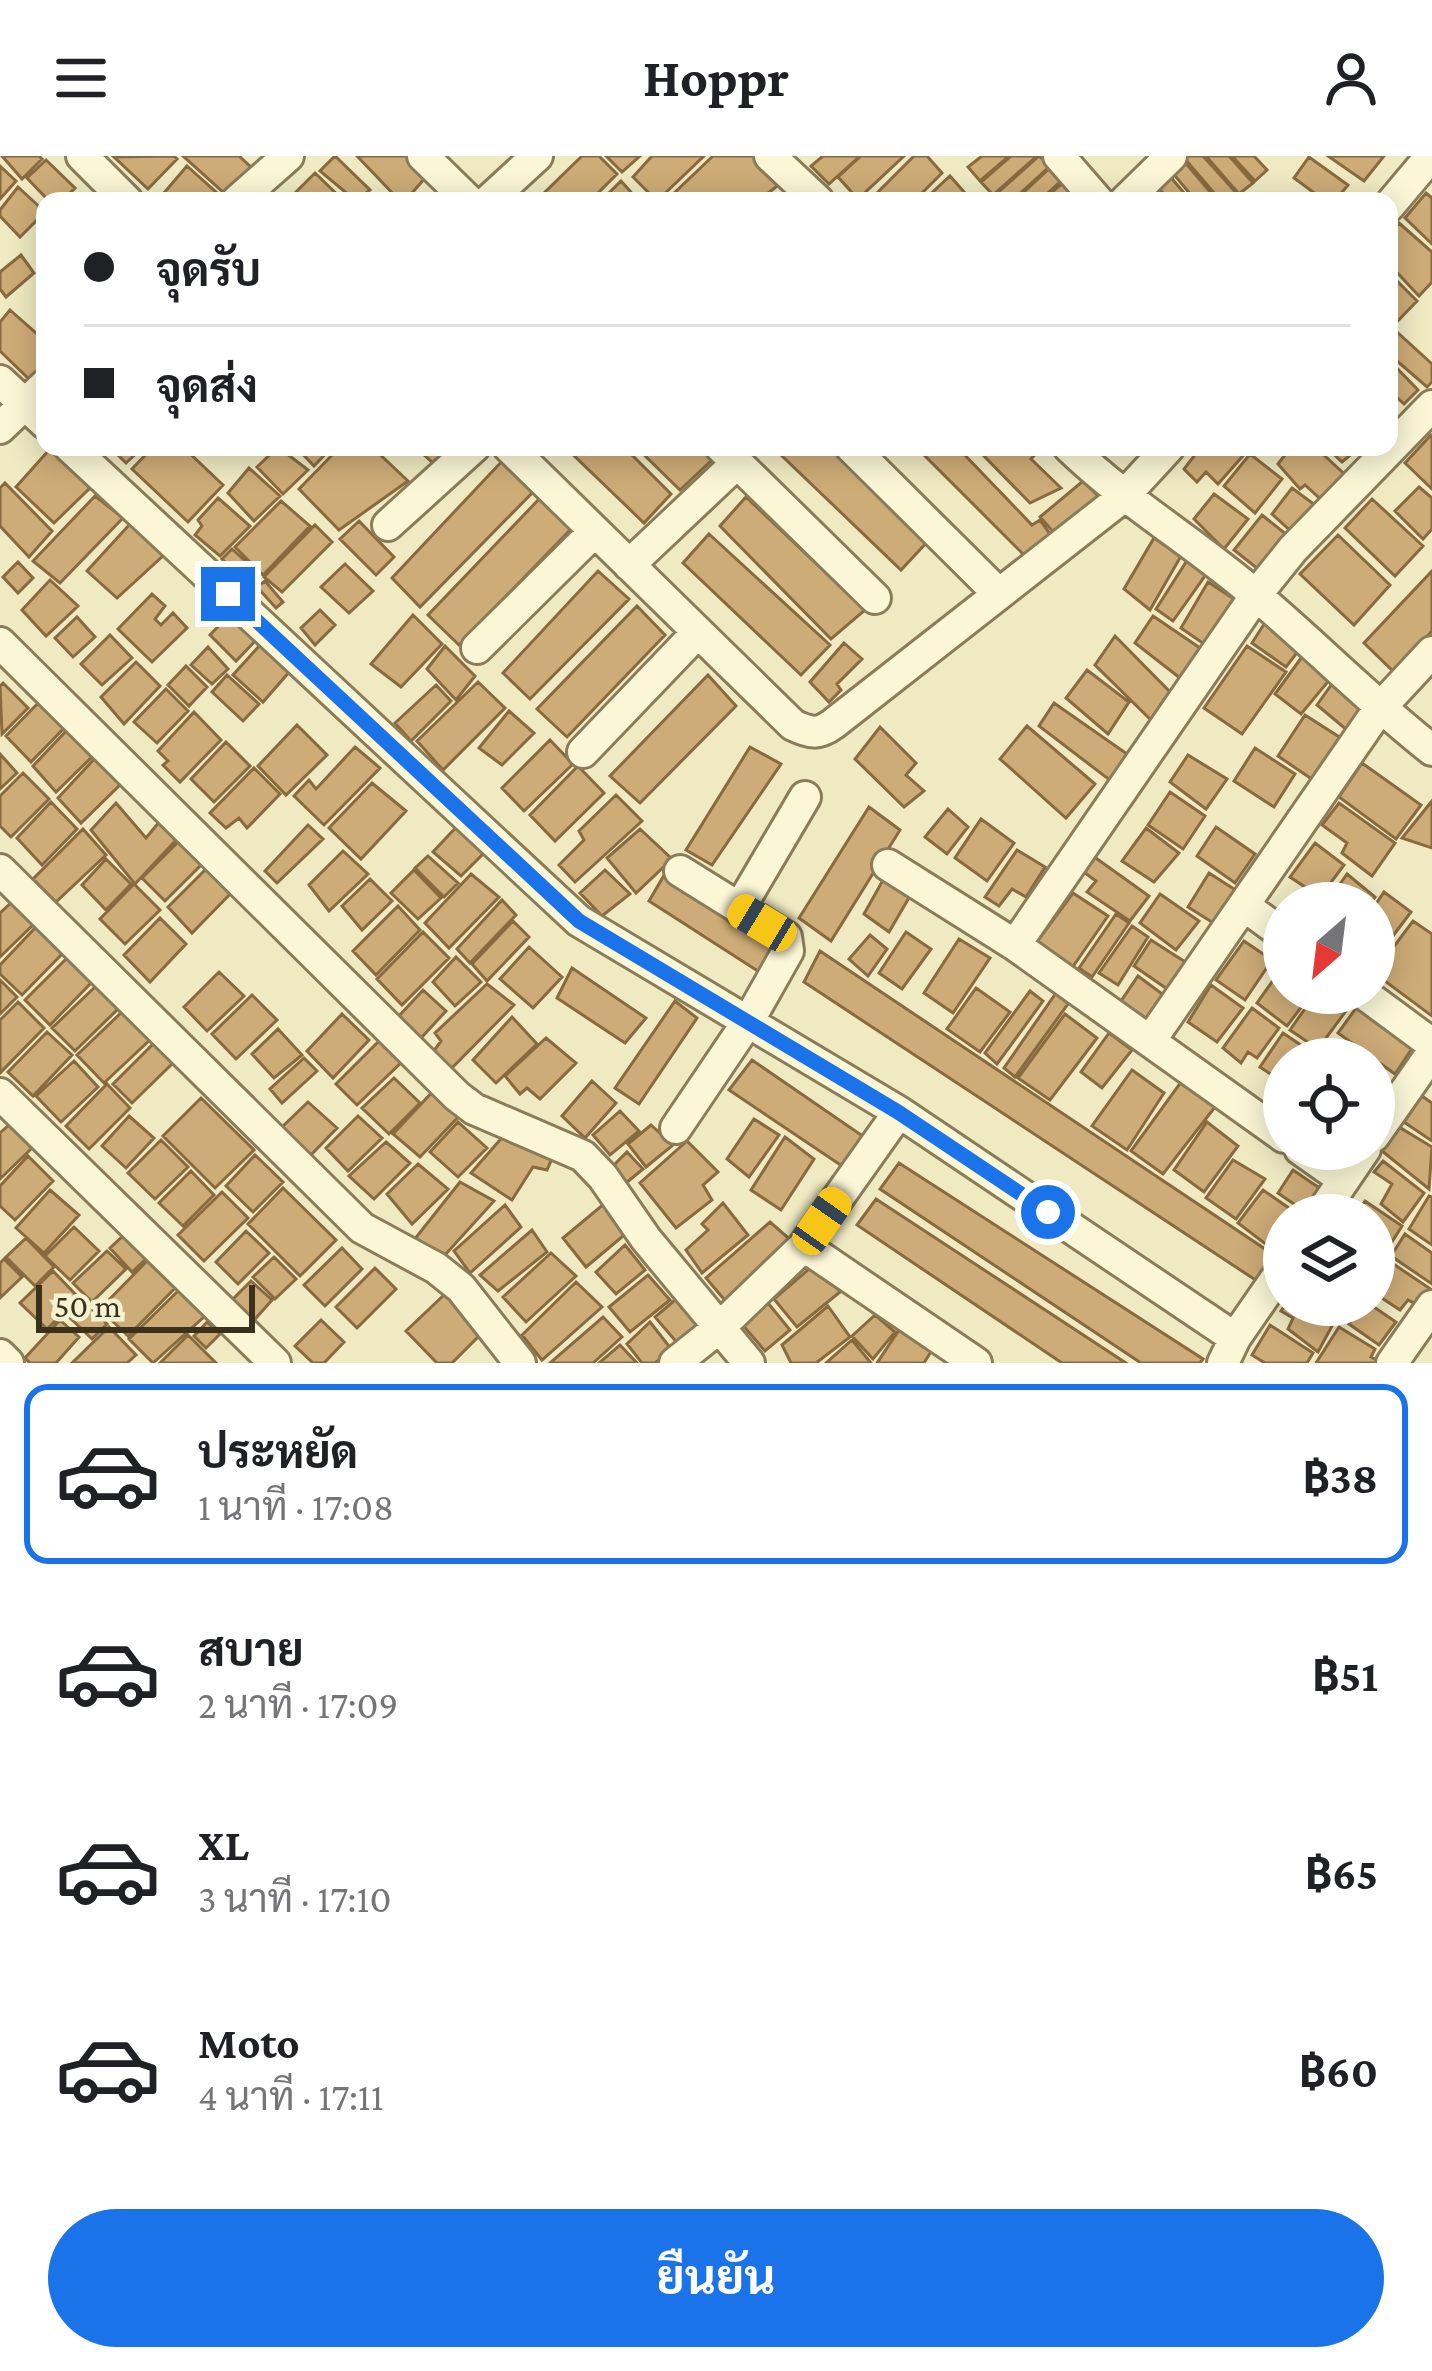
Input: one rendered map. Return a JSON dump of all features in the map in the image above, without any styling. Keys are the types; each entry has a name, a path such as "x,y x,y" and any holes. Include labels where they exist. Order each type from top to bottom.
{"street":[{"path":"82,156 118,192"},
{"path":"247,192 288,156"},
{"path":"423,156 460,192"},
{"path":"498,192 537,156"},
{"path":"770,156 808,192"},
{"path":"1059,156 1090,192"},
{"path":"1134,192 1171,156"},
{"path":"1398,195 1431,156"},
{"path":"0,381 36,403"},
{"path":"0,428 36,405"},
{"path":"1398,441 1432,406"},
{"path":"80,456 556,902 603,937 898,1112 1229,1350 1263,1299"},
{"path":"388,525 464,456"},
{"path":"517,456 793,725 810,733 822,732 1123,496 1160,456"},
{"path":"629,565 728,456"},
{"path":"730,456 875,598"},
{"path":"860,456 999,594"},
{"path":"1080,456 1123,496 1256,595 1379,709 1432,750"},
{"path":"1016,945 1256,595 1293,549 1383,456"},
{"path":"477,648 595,531"},
{"path":"583,752 698,632"},
{"path":"0,643 457,1096 474,1109 583,1156 749,1363"},
{"path":"1150,1041 1379,709 1432,652"},
{"path":"739,909 805,797"},
{"path":"888,865 1016,945 1263,1122"},
{"path":"0,870 362,1228 436,1268 461,1288 520,1363"},
{"path":"676,1128 786,960 788,943 680,872"},
{"path":"1246,907 1263,920"},
{"path":"1391,1014 1432,1044"},
{"path":"1395,1106 1432,1053"},
{"path":"0,1094 275,1363"},
{"path":"675,1363 804,1246 898,1112"},
{"path":"1330,1170 1344,1180"},
{"path":"1334,1194 1351,1170"},
{"path":"804,1246 976,1363"},
{"path":"1392,1363 1432,1306"},
{"path":"0,1355 8,1363"}],"building":[{"path":"2,156 39,156 42,159 22,179"},
{"path":"183,156 239,156 253,169 223,192"},
{"path":"335,156 370,190 345,192 320,171"},
{"path":"357,156 417,156 432,170 413,192 391,192"},
{"path":"582,156 599,156 617,174 599,192 545,192"},
{"path":"606,156 640,156 622,172"},
{"path":"652,156 704,156 666,192 648,192 633,177"},
{"path":"713,156 755,156 781,183 770,192 675,192"},
{"path":"823,156 860,156 829,184 811,166"},
{"path":"861,156 904,156 865,192 852,192 838,177"},
{"path":"914,156 927,156 942,173 923,192 878,192"},
{"path":"982,156 1009,156 980,181 968,167"},
{"path":"1011,156 1037,156 996,192 981,182"},
{"path":"1039,156 1050,166 1022,192 998,192"},
{"path":"1203,156 1235,192 1213,192 1185,159"},
{"path":"1206,156 1229,156 1253,183 1237,192"},
{"path":"1232,156 1254,156 1267,170 1255,181"},
{"path":"1328,156 1384,156 1364,181"},
{"path":"114,157 177,159 148,189"},
{"path":"1309,157 1348,185 1342,192 1313,192 1294,178"},
{"path":"46,160 75,188 40,192 27,178"},
{"path":"1183,160 1210,192 1188,192 1171,171"},
{"path":"0,166 16,181 0,199"},
{"path":"187,166 216,192 165,192"},
{"path":"1051,167 1062,180 1049,192 1024,192"},
{"path":"315,173 335,192 296,192"},
{"path":"1167,173 1183,192 1162,192 1155,184"},
{"path":"950,176 964,192 933,192"},
{"path":"621,181 631,192 610,192"},
{"path":"1064,182 1072,192 1052,192"},
{"path":"18,187 36,204 36,221 20,237 0,210"},
{"path":"1426,193 1432,198 1432,244 1405,218"},
{"path":"1398,224 1432,252 1432,282 1419,296 1398,274"},
{"path":"21,255 34,273 6,297 0,289 0,272"},
{"path":"1398,282 1417,301 1398,321"},
{"path":"10,310 36,333 36,375 31,381 0,351 0,322"},
{"path":"1398,333 1432,364 1432,382 1427,387 1398,362"},
{"path":"1398,369 1418,390 1404,404 1398,398"},
{"path":"1432,436 1432,489 1405,463"},
{"path":"44,456 57,456 93,485 54,523 16,487"},
{"path":"144,456 192,456 223,485 188,522 132,469"},
{"path":"269,456 290,456 308,470 283,494 257,467"},
{"path":"305,456 323,456 314,466"},
{"path":"331,456 382,456 408,481 339,530 299,489"},
{"path":"574,456 633,456 671,494 644,523"},
{"path":"645,456 708,456 712,460 680,490"},
{"path":"782,456 841,456 928,541 901,570"},
{"path":"925,456 966,456 1032,525 1040,520 1053,538 1028,559"},
{"path":"984,456 1034,456 1031,459 1061,488 1030,503"},
{"path":"1194,456 1243,456 1218,484 1206,472 1197,482 1184,469"},
{"path":"1248,456 1282,479 1255,513 1224,486"},
{"path":"1284,456 1325,456 1352,481 1327,505 1305,485 1300,489 1278,464"},
{"path":"505,458 537,488 420,607 392,578"},
{"path":"249,468 280,496 254,521 228,493"},
{"path":"1083,481 1101,499 1057,536 1040,517"},
{"path":"5,483 52,531 29,557 0,526 0,488"},
{"path":"1419,487 1432,498 1432,529 1423,539 1395,511"},
{"path":"1292,488 1315,505 1293,533 1272,514"},
{"path":"1214,494 1248,519 1224,549 1194,519"},
{"path":"543,495 573,527 459,645 428,615"},
{"path":"95,496 123,518 60,583 33,561"},
{"path":"746,497 865,610 831,639 720,526"},
{"path":"218,498 250,526 220,556 195,535 202,526 198,520"},
{"path":"1372,499 1423,546 1395,576 1345,528"},
{"path":"281,501 310,526 263,575 235,547"},
{"path":"1262,515 1292,539 1263,573 1234,550"},
{"path":"359,521 394,557 376,575 340,539"},
{"path":"130,524 165,554 117,598 87,571"},
{"path":"315,525 332,542 282,592 264,577"},
{"path":"709,534 830,645 801,675 683,563"},
{"path":"1338,535 1390,585 1354,625 1300,574"},
{"path":"1154,538 1181,556 1150,610 1124,589"},
{"path":"232,549 254,569 245,581 222,559"},
{"path":"1188,559 1207,573 1173,621 1156,609"},
{"path":"18,562 33,578 18,593 3,577"},
{"path":"345,564 373,591 349,613 321,587"},
{"path":"598,571 629,599 530,699 503,673"},
{"path":"1432,571 1432,631 1394,672 1364,643"},
{"path":"50,580 78,606 46,636 22,610"},
{"path":"265,581 283,602 276,608 257,587"},
{"path":"1208,582 1234,599 1204,644 1181,628"},
{"path":"152,594 165,606 155,619 161,625 173,613 187,628 152,662 118,629"},
{"path":"637,606 665,635 567,737 537,709"},
{"path":"320,610 335,625 315,645 301,628"},
{"path":"231,613 258,638 236,661 210,635"},
{"path":"413,615 442,644 401,687 371,664"},
{"path":"1153,616 1200,648 1180,678 1135,643"},
{"path":"77,617 95,637 73,657 55,638"},
{"path":"1266,621 1302,646 1286,667 1252,643"},
{"path":"110,635 132,658 102,685 81,664"},
{"path":"1115,636 1173,695 1153,722 1095,665"},
{"path":"844,643 862,659 837,684 841,690 829,702 810,682"},
{"path":"261,644 290,671 263,702 233,675"},
{"path":"445,646 475,676 456,700 427,669"},
{"path":"1247,646 1286,672 1242,734 1204,708"},
{"path":"208,647 228,669 212,684 191,665"},
{"path":"1304,654 1331,678 1301,714 1275,694"},
{"path":"136,662 160,686 124,724 101,697"},
{"path":"186,666 207,687 189,706 168,685"},
{"path":"1087,670 1129,702 1108,734 1066,698"},
{"path":"227,675 259,704 243,721 212,692"},
{"path":"708,675 736,706 640,803 610,776"},
{"path":"1334,681 1372,709 1354,736 1317,705"},
{"path":"478,682 505,708 443,770 417,741"},
{"path":"3,683 28,708 2,734 0,686"},
{"path":"436,685 451,701 411,741 395,723"},
{"path":"166,689 188,711 157,743 134,722"},
{"path":"42,699 69,723 31,762 6,736"},
{"path":"1054,703 1130,756 1111,781 1039,726"},
{"path":"509,711 534,733 502,765 479,748"},
{"path":"194,712 221,740 180,782 163,765 168,761 158,751"},
{"path":"1305,715 1347,742 1316,782 1278,756"},
{"path":"297,725 327,755 286,795 258,766"},
{"path":"1027,726 1095,784 1066,818 1000,759"},
{"path":"70,727 96,753 56,792 33,766"},
{"path":"880,727 916,763 906,775 924,791 904,807 855,759"},
{"path":"550,740 573,764 524,811 502,788"},
{"path":"226,742 250,766 214,802 191,779"},
{"path":"355,747 380,768 324,825 294,796 309,780 316,789"},
{"path":"750,747 781,764 712,865 686,850"},
{"path":"1255,748 1295,774 1274,807 1234,781"},
{"path":"0,754 17,773 0,789"},
{"path":"1188,755 1227,779 1206,809 1170,782"},
{"path":"97,756 124,781 81,823 58,798"},
{"path":"1362,763 1421,805 1396,839 1339,797"},
{"path":"578,766 604,793 555,841 530,815"},
{"path":"254,768 280,794 247,828 239,818 226,828 210,813"},
{"path":"23,773 49,799 11,837 0,826 0,796"},
{"path":"372,783 406,811 361,859 329,828"},
{"path":"1170,792 1205,816 1183,849 1148,825"},
{"path":"616,795 642,821 575,882 559,865 584,840 579,831"},
{"path":"1432,801 1432,848 1402,838"},
{"path":"51,802 77,829 42,865 17,838"},
{"path":"116,803 146,838 160,821 178,838 135,884 91,830"},
{"path":"1339,803 1395,843 1372,876 1342,853 1347,843 1322,825"},
{"path":"869,807 900,830 831,941 799,918"},
{"path":"948,809 968,827 947,854 925,837"},
{"path":"981,819 1014,843 987,881 955,858"},
{"path":"460,823 488,849 461,876 433,852"},
{"path":"308,825 323,839 277,883 265,871"},
{"path":"1216,827 1255,854 1235,883 1197,856"},
{"path":"1146,828 1179,853 1154,882 1122,861"},
{"path":"83,829 106,855 56,902 33,879"},
{"path":"640,829 672,859 636,893 607,858"},
{"path":"180,840 205,861 165,901 142,878"},
{"path":"1315,843 1344,865 1331,882 1298,882 1290,877"},
{"path":"1017,850 1045,867 1026,897 1012,889 999,906 985,897"},
{"path":"343,851 368,874 329,911 309,885"},
{"path":"428,856 458,883 444,897 415,868"},
{"path":"1093,856 1149,896 1130,921 1087,892 1096,881 1081,870"},
{"path":"106,859 131,884 106,910 82,885"},
{"path":"209,866 234,890 192,933 168,907"},
{"path":"414,870 441,898 418,919 391,893"},
{"path":"605,870 630,894 602,916 580,893"},
{"path":"666,872 780,949 764,975 649,901"},
{"path":"1209,873 1237,891 1215,924 1188,907"},
{"path":"471,874 499,897 449,948 425,923"},
{"path":"370,879 392,901 362,930 342,906"},
{"path":"883,880 910,896 889,932 864,914"},
{"path":"134,884 160,910 125,944 100,919"},
{"path":"1073,893 1108,916 1072,968 1036,943"},
{"path":"1160,894 1199,921 1176,950 1140,923"},
{"path":"502,900 516,915 470,963 457,949"},
{"path":"1395,900 1411,912 1395,933"},
{"path":"13,901 35,923 0,957 0,913"},
{"path":"398,906 420,930 376,975 353,951"},
{"path":"1116,914 1129,923 1092,977 1079,968"},
{"path":"160,918 186,944 150,982 124,955"},
{"path":"513,921 529,937 487,981 472,964"},
{"path":"1413,921 1432,934 1432,1016 1395,989 1395,945"},
{"path":"1132,926 1148,937 1118,985 1099,973"},
{"path":"36,927 63,953 22,995 0,974 0,965"},
{"path":"423,932 449,958 402,1005 377,979"},
{"path":"906,932 931,949 902,989 879,973"},
{"path":"870,935 887,949 868,976 849,959"},
{"path":"959,939 990,958 953,1013 924,993"},
{"path":"1151,940 1190,965 1173,993 1134,966"},
{"path":"1244,941 1263,954 1263,973 1245,1000 1216,980"},
{"path":"529,947 562,977 533,1008 500,979"},
{"path":"820,951 1263,1248 1263,1272 1257,1281 804,982"},
{"path":"456,957 481,982 455,1006 433,982"},
{"path":"67,958 92,982 50,1025 25,1000"},
{"path":"572,968 646,1018 625,1043 557,998"},
{"path":"219,972 244,996 207,1031 184,1007"},
{"path":"1138,976 1165,996 1148,1020 1121,1001"},
{"path":"0,980 17,997 0,1014"},
{"path":"487,984 514,1005 451,1069 433,1052 441,1041 435,1033"},
{"path":"1211,985 1243,1008 1217,1042 1188,1022"},
{"path":"96,986 118,1009 75,1051 52,1028"},
{"path":"976,988 1010,1012 980,1052 947,1029"},
{"path":"423,990 446,1011 421,1038 399,1016"},
{"path":"1030,991 1043,1001 997,1064 985,1053"},
{"path":"1056,993 1068,1004 1015,1077 1004,1068"},
{"path":"252,995 277,1020 236,1059 212,1034"},
{"path":"675,1001 697,1018 639,1104 615,1088"},
{"path":"18,1002 44,1028 0,1073 0,1020"},
{"path":"1252,1008 1279,1028 1272,1038 1263,1038 1257,1058 1248,1052 1241,1063 1223,1048"},
{"path":"125,1009 153,1037 104,1083 77,1055"},
{"path":"342,1014 369,1040 333,1078 307,1051"},
{"path":"1065,1014 1097,1038 1050,1100 1018,1078"},
{"path":"1271,1014 1296,1014 1287,1026"},
{"path":"1301,1014 1344,1014 1326,1038 1302,1038 1290,1030"},
{"path":"1352,1014 1373,1014 1415,1044 1395,1074 1395,1038 1345,1038 1338,1033"},
{"path":"512,1017 537,1044 496,1083 473,1060"},
{"path":"278,1029 302,1055 274,1078 252,1054"},
{"path":"47,1032 72,1055 33,1096 8,1072"},
{"path":"1109,1033 1132,1050 1102,1088 1081,1072"},
{"path":"383,1037 406,1058 357,1105 336,1084"},
{"path":"546,1038 576,1063 540,1099 527,1088 520,1094 505,1076"},
{"path":"154,1043 174,1062 132,1103 113,1084"},
{"path":"304,1058 317,1071 282,1103 270,1089"},
{"path":"752,1060 867,1139 845,1168 729,1090"},
{"path":"74,1061 98,1087 61,1122 36,1096"},
{"path":"1132,1070 1164,1093 1127,1150 1092,1126"},
{"path":"394,1078 420,1103 389,1134 362,1108"},
{"path":"592,1081 616,1103 585,1138 562,1116"},
{"path":"1181,1082 1215,1107 1163,1174 1131,1151"},
{"path":"107,1084 130,1108 89,1149 66,1126"},
{"path":"438,1086 464,1111 420,1157 393,1134"},
{"path":"1422,1096 1432,1103 1432,1141 1404,1122"},
{"path":"201,1098 254,1150 215,1188 163,1136"},
{"path":"308,1102 337,1128 309,1157 282,1127"},
{"path":"620,1111 639,1131 610,1155 593,1135"},
{"path":"129,1116 154,1138 126,1168 102,1146"},
{"path":"358,1116 382,1138 348,1171 326,1148"},
{"path":"754,1119 779,1135 749,1177 727,1159"},
{"path":"458,1122 487,1148 458,1177 430,1152"},
{"path":"1207,1122 1238,1146 1204,1192 1174,1170"},
{"path":"9,1125 32,1148 0,1179 0,1133"},
{"path":"651,1125 673,1145 646,1167 628,1144"},
{"path":"1399,1127 1432,1147 1429,1189 1395,1162"},
{"path":"506,1133 554,1154 547,1170 533,1167 512,1200 471,1173"},
{"path":"785,1137 814,1159 781,1210 751,1190"},
{"path":"161,1140 188,1167 155,1199 128,1173"},
{"path":"687,1141 718,1172 703,1185 712,1200 676,1228 640,1183"},
{"path":"386,1142 410,1163 374,1199 349,1176"},
{"path":"627,1152 643,1169 626,1183 613,1166"},
{"path":"255,1155 283,1182 253,1212 226,1186"},
{"path":"28,1156 53,1181 15,1220 0,1206 0,1186"},
{"path":"1233,1160 1265,1179 1236,1219 1206,1198"},
{"path":"899,1163 1203,1359 1200,1363 1141,1363 880,1189"},
{"path":"418,1164 448,1189 412,1224 387,1194"},
{"path":"1293,1170 1321,1189 1317,1194 1278,1193"},
{"path":"1395,1170 1424,1193 1403,1222 1395,1215 1395,1194 1386,1194 1392,1184 1374,1172"},
{"path":"191,1171 214,1195 183,1226 159,1203"},
{"path":"460,1182 494,1201 445,1255 414,1240"},
{"path":"283,1188 336,1240 300,1276 248,1224"},
{"path":"50,1190 79,1215 44,1253 16,1228"},
{"path":"1263,1190 1269,1194 1263,1194 1263,1242 1238,1223"},
{"path":"222,1192 248,1218 204,1261 178,1235"},
{"path":"1432,1197 1432,1245 1409,1229"},
{"path":"876,1199 1126,1363 1062,1363 857,1225"},
{"path":"605,1203 629,1231 586,1267 563,1238"},
{"path":"723,1203 748,1235 702,1273 686,1250 708,1230 702,1224"},
{"path":"505,1205 521,1227 470,1273 454,1251"},
{"path":"770,1222 793,1242 728,1304 706,1278"},
{"path":"74,1227 99,1251 70,1280 45,1256"},
{"path":"532,1230 547,1252 498,1291 480,1275"},
{"path":"246,1231 269,1253 238,1284 216,1262"},
{"path":"125,1234 147,1258 132,1272 110,1248"},
{"path":"1405,1234 1432,1253 1432,1284 1395,1259"},
{"path":"26,1238 54,1267 35,1286 6,1257"},
{"path":"625,1245 645,1270 616,1294 596,1272"},
{"path":"342,1248 362,1269 325,1306 304,1285"},
{"path":"107,1251 126,1269 92,1302 73,1283"},
{"path":"551,1253 576,1276 526,1322 503,1297"},
{"path":"274,1257 296,1279 275,1299 253,1277"},
{"path":"4,1259 22,1277 0,1298 0,1263"},
{"path":"147,1261 175,1288 128,1336 100,1309"},
{"path":"816,1263 840,1292 797,1327 774,1299"},
{"path":"1395,1265 1432,1290 1421,1307 1408,1300 1400,1310 1395,1307"},
{"path":"375,1268 396,1289 357,1328 336,1307"},
{"path":"53,1271 79,1298 47,1329 20,1303"},
{"path":"648,1275 670,1300 630,1332 609,1307"},
{"path":"251,1281 272,1300 249,1326 227,1305"},
{"path":"576,1282 602,1307 542,1360 522,1335"},
{"path":"179,1290 205,1316 153,1363 129,1339"},
{"path":"445,1294 483,1332 452,1363 437,1363 406,1331"},
{"path":"681,1295 707,1323 679,1345 655,1317"},
{"path":"83,1299 107,1324 92,1339 67,1315"},
{"path":"768,1303 790,1330 765,1351 741,1323"},
{"path":"828,1306 850,1337 816,1363 791,1363 782,1345"},
{"path":"875,1315 895,1332 873,1359 852,1336"},
{"path":"603,1317 622,1337 593,1363 550,1363"},
{"path":"60,1320 79,1337 56,1363 30,1363 25,1358"},
{"path":"321,1320 344,1342 324,1363 313,1363 295,1346"},
{"path":"207,1322 220,1334 206,1348 194,1336"},
{"path":"650,1322 672,1350 655,1363 642,1363 627,1344"},
{"path":"1269,1326 1313,1353 1307,1363 1265,1363 1252,1355"},
{"path":"1289,1326 1332,1326 1318,1352"},
{"path":"1352,1326 1393,1326 1379,1345"},
{"path":"109,1327 136,1355 127,1363 72,1363"},
{"path":"901,1327 932,1350 924,1363 877,1363"},
{"path":"1339,1327 1375,1349 1371,1357 1383,1363 1316,1363"},
{"path":"188,1335 216,1363 160,1363"},
{"path":"852,1340 871,1363 826,1363"},
{"path":"620,1345 637,1363 599,1363"}],"route":[{"path":"228,594 579,921 898,1112 1048,1212"}]}
